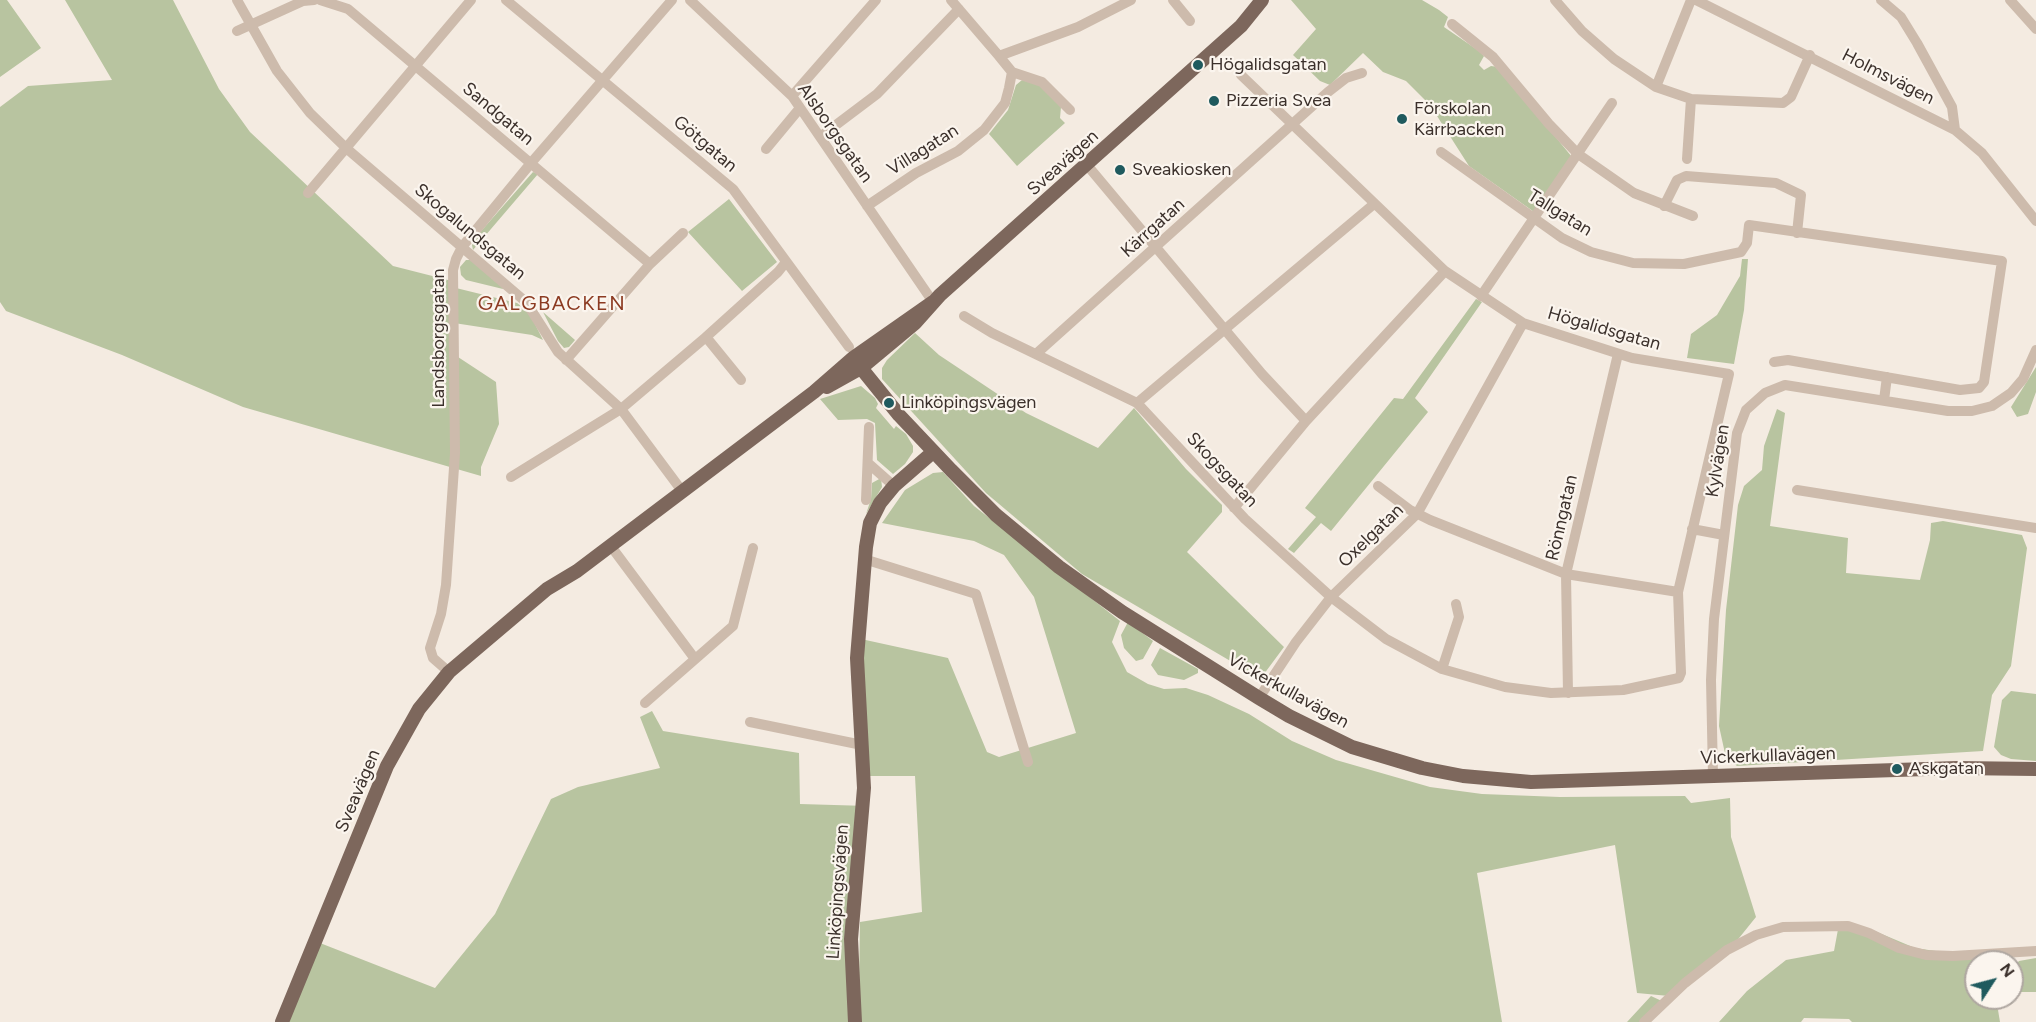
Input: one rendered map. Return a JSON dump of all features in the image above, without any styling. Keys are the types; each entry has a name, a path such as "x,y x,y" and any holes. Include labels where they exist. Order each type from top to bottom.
{"main road":[{"name":"Sveavägen","path":"1215,48 1253,0"},
{"name":"Sveavägen","path":"282,1022 387,766 419,709 449,672 555,582 577,571 814,392 855,358 915,323 933,302 1240,26 1262,0"},
{"name":"Vickerkullavägen","path":"855,358 933,452 996,515 1059,567 1122,612 1259,698 1289,716 1352,747 1403,763 1463,776 1541,782 1957,768 2036,769"},
{"name":"Linköpingsvägen","path":"855,1022 851,939 864,788 857,658 864,559 873,515 894,486 933,452"}],"street":[{"name":"Skogalundsgatan","path":"237,0 249,25 297,98 346,148 526,302 566,360 621,410 682,491"},
{"path":"237,31 303,1 314,0"},
{"name":"Sandgatan","path":"320,0 348,9 650,264"},
{"path":"308,193 471,0"},
{"name":"Götgatan","path":"506,0 733,189 855,358"},
{"name":"Landsborgsgatan","path":"449,672 433,658 430,648 441,614 446,585 455,453 453,270 462,247 531,163 672,0"},
{"name":"Alsborgsgatan","path":"690,0 792,96 933,302"},
{"path":"792,96 876,0"},
{"path":"951,0 1012,72 1042,82 1070,110"},
{"path":"999,56 1078,27 1131,0"},
{"path":"1173,0 1190,21"},
{"path":"1555,0 1602,50 1656,87 1691,99 1783,104 1791,97 1809,55"},
{"path":"1656,87 1693,0"},
{"name":"Holmsvägen","path":"1693,0 1809,55 1955,130 1982,153 2036,221"},
{"path":"1881,0 1901,17 1917,43 1952,107 1955,130"},
{"path":"2010,0 2036,29"},
{"path":"820,137 877,94 959,9"},
{"path":"1452,24 1493,57 1549,124 1578,154 1615,182 1664,206 1694,216"},
{"name":"Villagatan","path":"867,206 916,173 958,150 984,130 1005,103 1012,72"},
{"name":"Kärrgatan","path":"1036,354 1346,78 1362,73"},
{"name":"Högalidsgatan","path":"1241,75 1445,271 1523,323 1618,354 1729,374 1692,528"},
{"path":"1687,159 1691,99"},
{"path":"1481,296 1612,103"},
{"path":"766,149 800,108"},
{"name":"Tallgatan","path":"1441,153 1562,238 1591,252 1633,263 1684,264 1741,252 1747,243 1749,225 1797,232"},
{"path":"1087,165 1225,330 1306,421"},
{"path":"1664,206 1677,180 1686,176 1776,183 1801,195 1797,232 2002,261 1983,385 1968,391 1788,360 1774,362"},
{"path":"1137,403 1374,204"},
{"path":"566,360 650,264 683,233"},
{"path":"511,477 621,410 706,337 778,272 786,262"},
{"path":"1234,508 1306,421 1445,271"},
{"name":"Skogsgatan","path":"964,316 976,325 1137,403 1234,508 1331,597 1386,639 1442,669 1505,687 1568,693 1623,690 1679,678 1681,673 1678,592"},
{"name":"Oxelgatan","path":"1259,698 1296,642 1331,597 1417,514 1523,323"},
{"path":"706,337 741,380"},
{"name":"Kylvägen","path":"1713,776 1712,642 1739,424 1746,410 1758,397 1785,385 1956,412 1982,409 2005,398 2018,386 2036,350"},
{"name":"Rönngatan","path":"1568,693 1566,574 1618,354"},
{"path":"1884,400 1887,377"},
{"path":"866,500 869,427"},
{"path":"868,463 894,486"},
{"path":"1378,486 1417,514 1566,574 1678,592 1692,528 1724,535"},
{"path":"1797,490 2036,528"},
{"path":"610,545 695,659"},
{"path":"645,703 733,626 753,548"},
{"path":"864,559 976,594 1028,762"},
{"path":"1442,669 1459,617 1456,604"},
{"path":"750,722 862,745"},
{"path":"1644,1022 1685,983 1727,950 1756,935 1783,927 1848,926 1869,933 1899,948 1926,955 1953,956 2036,951"}],"green space":[{"path":"0,0 7,0 41,48 0,77"},
{"path":"65,0 173,0 219,89 250,132 393,266 456,282 456,288 517,303 529,312 543,340 532,335 454,323 458,357 496,382 499,424 481,467 481,476 243,407 122,355 6,311 0,302 0,107 28,86 112,80"},
{"path":"1291,0 1422,0 1448,17 1444,27 1484,56 1479,65 1484,70 1491,66 1498,67 1572,157 1537,214 1469,166 1430,105 1406,81 1383,72 1363,53 1330,85 1320,81 1293,55 1316,29"},
{"path":"1022,80 1039,85 1061,107 1060,118 1065,123 1017,166 989,134 1008,110 1016,85"},
{"path":"533,172 538,174 473,250 472,245 475,238"},
{"path":"729,199 777,262 742,291 688,232"},
{"path":"1742,259 1748,259 1744,310 1734,364 1687,358 1691,334 1717,315 1740,276"},
{"path":"466,260 471,260 503,289 466,280 461,275 460,267"},
{"path":"1476,299 1482,302 1415,398 1428,412 1331,531 1321,523 1294,553 1288,549 1316,517 1305,508 1394,398 1403,399"},
{"path":"543,312 575,340 569,347 564,348 558,341"},
{"path":"915,333 939,355 1026,413 1098,448 1134,408 1186,469 1222,505 1222,512 1187,552 1284,647 1264,674 1256,676 1082,574 986,493 882,379 882,368 887,360"},
{"path":"2036,367 2036,392 2028,414 2017,417 2011,407"},
{"path":"861,386 875,398 878,404 876,408 894,429 896,426 906,434 913,446 913,452 905,464 893,474 877,460 875,423 867,419 838,420 820,399"},
{"path":"1777,409 1785,413 1770,526 1848,538 1846,573 1920,580 1930,540 1931,523 1943,521 2022,535 2027,548 2011,666 1992,695 1983,751 1737,766 1726,758 1719,726 1726,610 1738,505 1744,486 1762,470 1764,446"},
{"path":"943,472 974,506 1120,621 1112,642 1127,672 1148,684 1164,689 1186,688 1208,695 1249,714 1292,741 1336,760 1430,787 1482,794 1560,797 1685,796 1691,803 1730,798 1731,837 1756,917 1731,948 1669,996 1637,993 1615,845 1477,873 1502,1022 284,1022 320,943 435,988 495,914 551,799 578,787 660,768 640,717 652,711 663,731 799,753 800,804 868,806 846,920 859,989 860,922 922,912 915,776 869,776 861,639 948,658 987,752 999,757 1076,733 1034,597 1004,555 974,541 882,523 905,490 933,473"},
{"path":"881,478 882,487 866,514 871,499 872,483"},
{"path":"1128,622 1153,641 1143,659 1136,661 1124,648 1121,635"},
{"path":"1160,648 1198,669 1198,673 1184,680 1158,675 1151,665"},
{"path":"2011,691 2036,694 2036,761 2011,759 2001,755 1994,747 2002,700"},
{"path":"1839,924 1870,929 1915,948 1964,954 1964,1010 1998,1010 2000,1022 1852,1022 1849,1019 1804,1018 1801,1022 1719,1022 1747,991 1786,960 1834,951"},
{"path":"2036,958 2036,992 2024,992 2024,960"},
{"path":"1651,996 1664,1002 1643,1022 1627,1022"}],"place":[{"name":"Högalidsgatan","path":"1198,65"},
{"name":"Pizzeria Svea","path":"1214,101"},
{"name":"Förskolan Kärrbacken","path":"1402,119"},
{"name":"Sveakiosken","path":"1120,170"},
{"name":"Linköpingsvägen","path":"889,403"},
{"name":"Askgatan","path":"1897,769"}],"district":[{"name":"GALGBACKEN","path":"552,304"}]}
